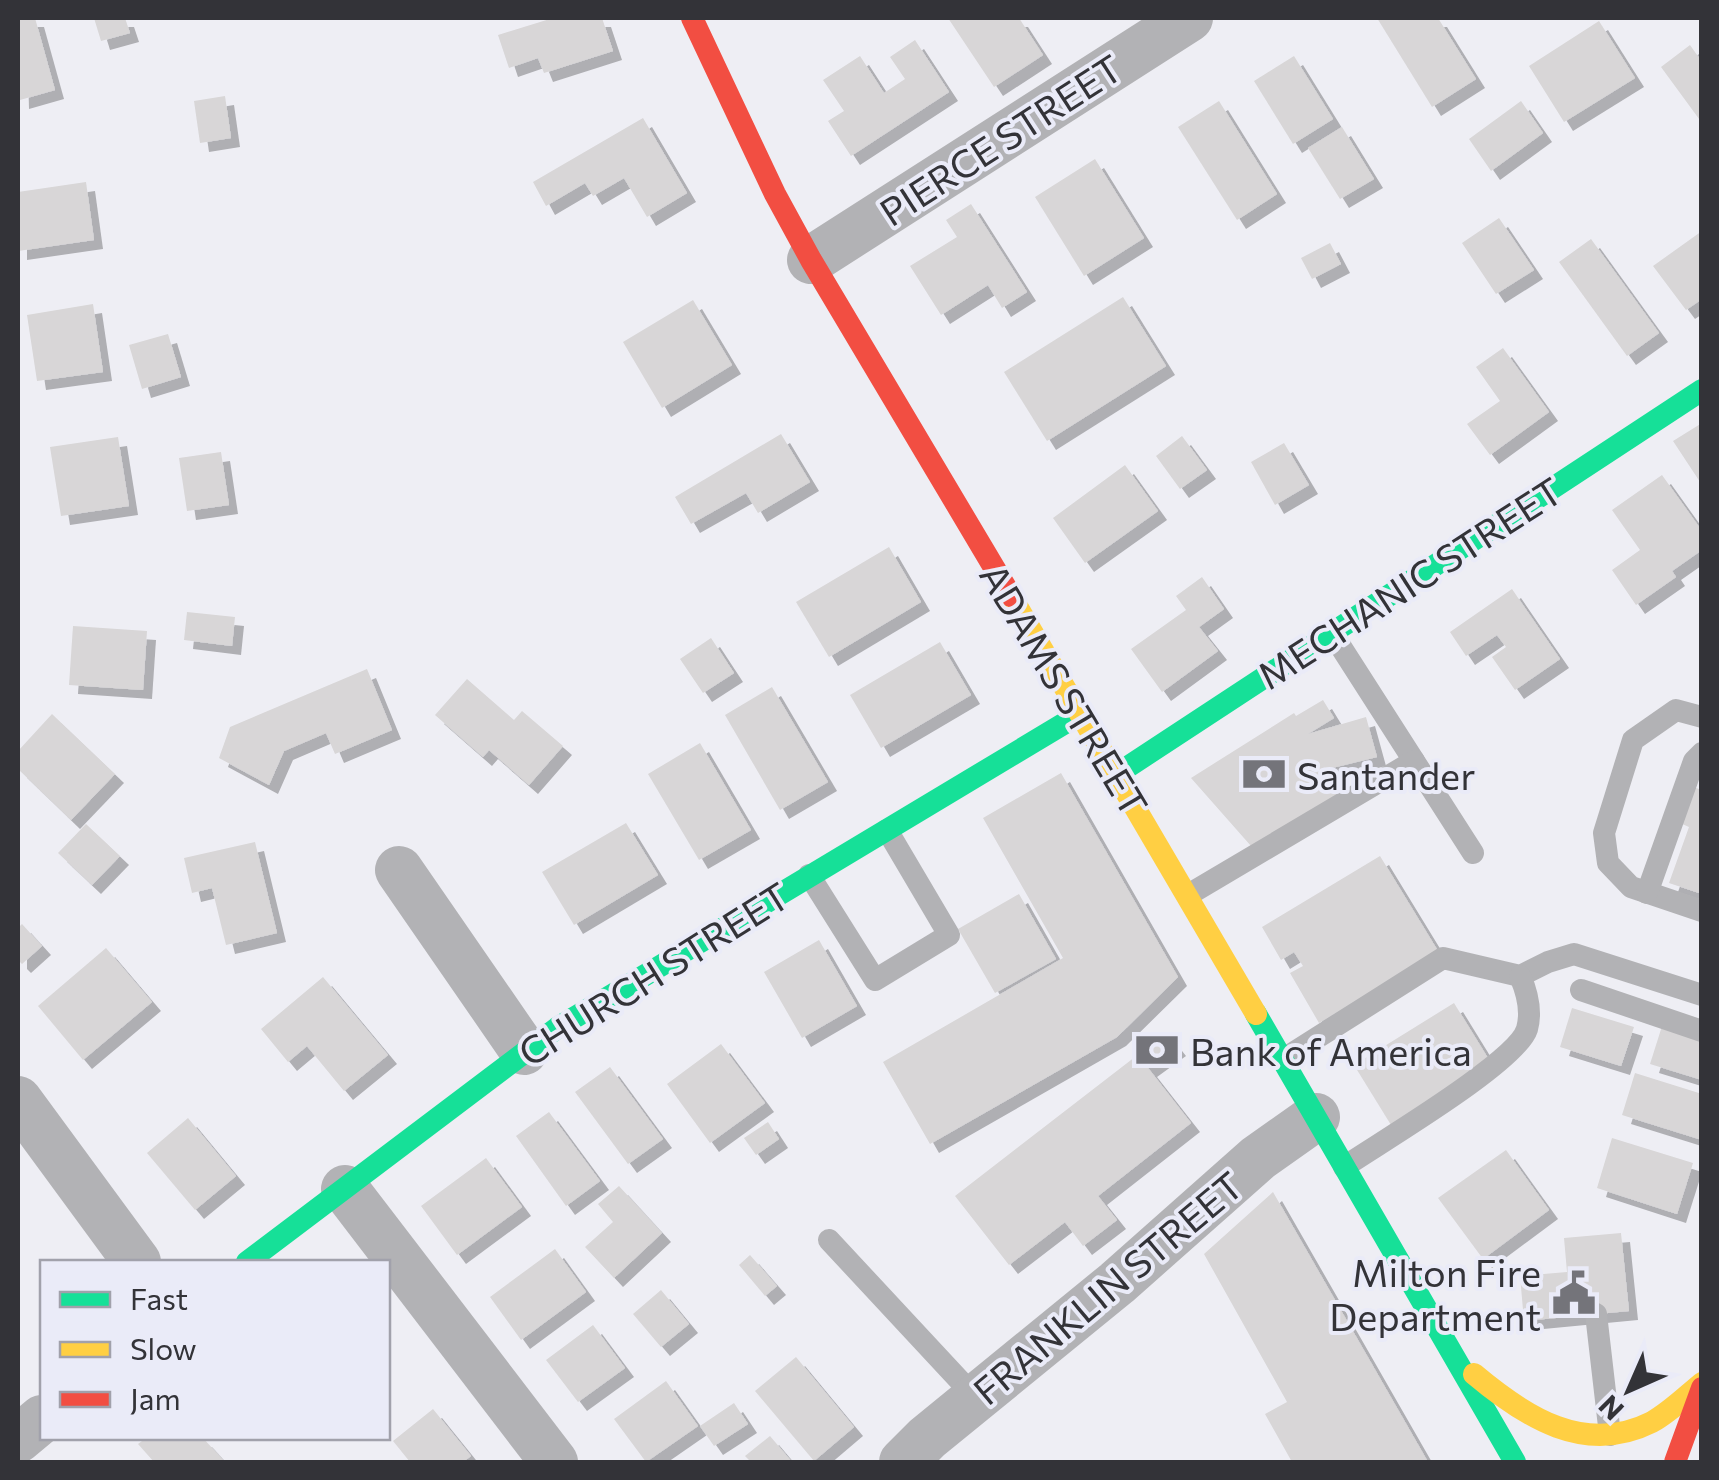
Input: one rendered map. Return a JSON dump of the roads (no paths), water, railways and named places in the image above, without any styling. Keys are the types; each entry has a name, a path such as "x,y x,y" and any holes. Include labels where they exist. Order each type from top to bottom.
{"main road":[{"name":"ADAMS STREET","path":"692,18 811,260 1188,895 1514,1462"},
{"name":"MECHANIC STREET","path":"1117,774 1702,390"},
{"name":"CHURCH STREET","path":"250,1260 524,1051 589,1008 1080,714"},
{"name":"ADAMS STREET","path":"1452,1354 1524,1414 1570,1434 1611,1436 1652,1422 1702,1386"},
{"path":"1675,1462 1702,1386"}],"street":[{"name":"PIERCE STREET","path":"811,260 1189,18"},
{"path":"398,870 524,1051"},
{"path":"18,1100 136,1260"},
{"name":"FRANKLIN STREET","path":"902,1462 1138,1265 1258,1158 1316,1117"},
{"path":"345,1189 554,1462"},
{"path":"18,1438 40,1422"}],"lane":[{"path":"1332,633 1473,853"},
{"path":"1702,717 1676,710 1633,740 1604,834 1608,863 1631,888 1702,910"},
{"path":"1646,892 1694,761 1702,753"},
{"path":"1188,895 1414,761"},
{"path":"809,875 875,980 948,935 887,828"},
{"path":"1282,1060 1443,958 1520,976 1574,954 1702,995"},
{"path":"1344,1167 1505,1058 1527,1030 1528,995 1520,976"},
{"path":"1581,990 1702,1031"},
{"path":"829,1240 976,1398"},
{"path":"1596,1314 1611,1436"}],"place":[{"name":"Santander","path":"1264,774"},
{"name":"Bank of America","path":"1157,1050"},
{"name":"Milton Fire Department","path":"1574,1293"}]}
